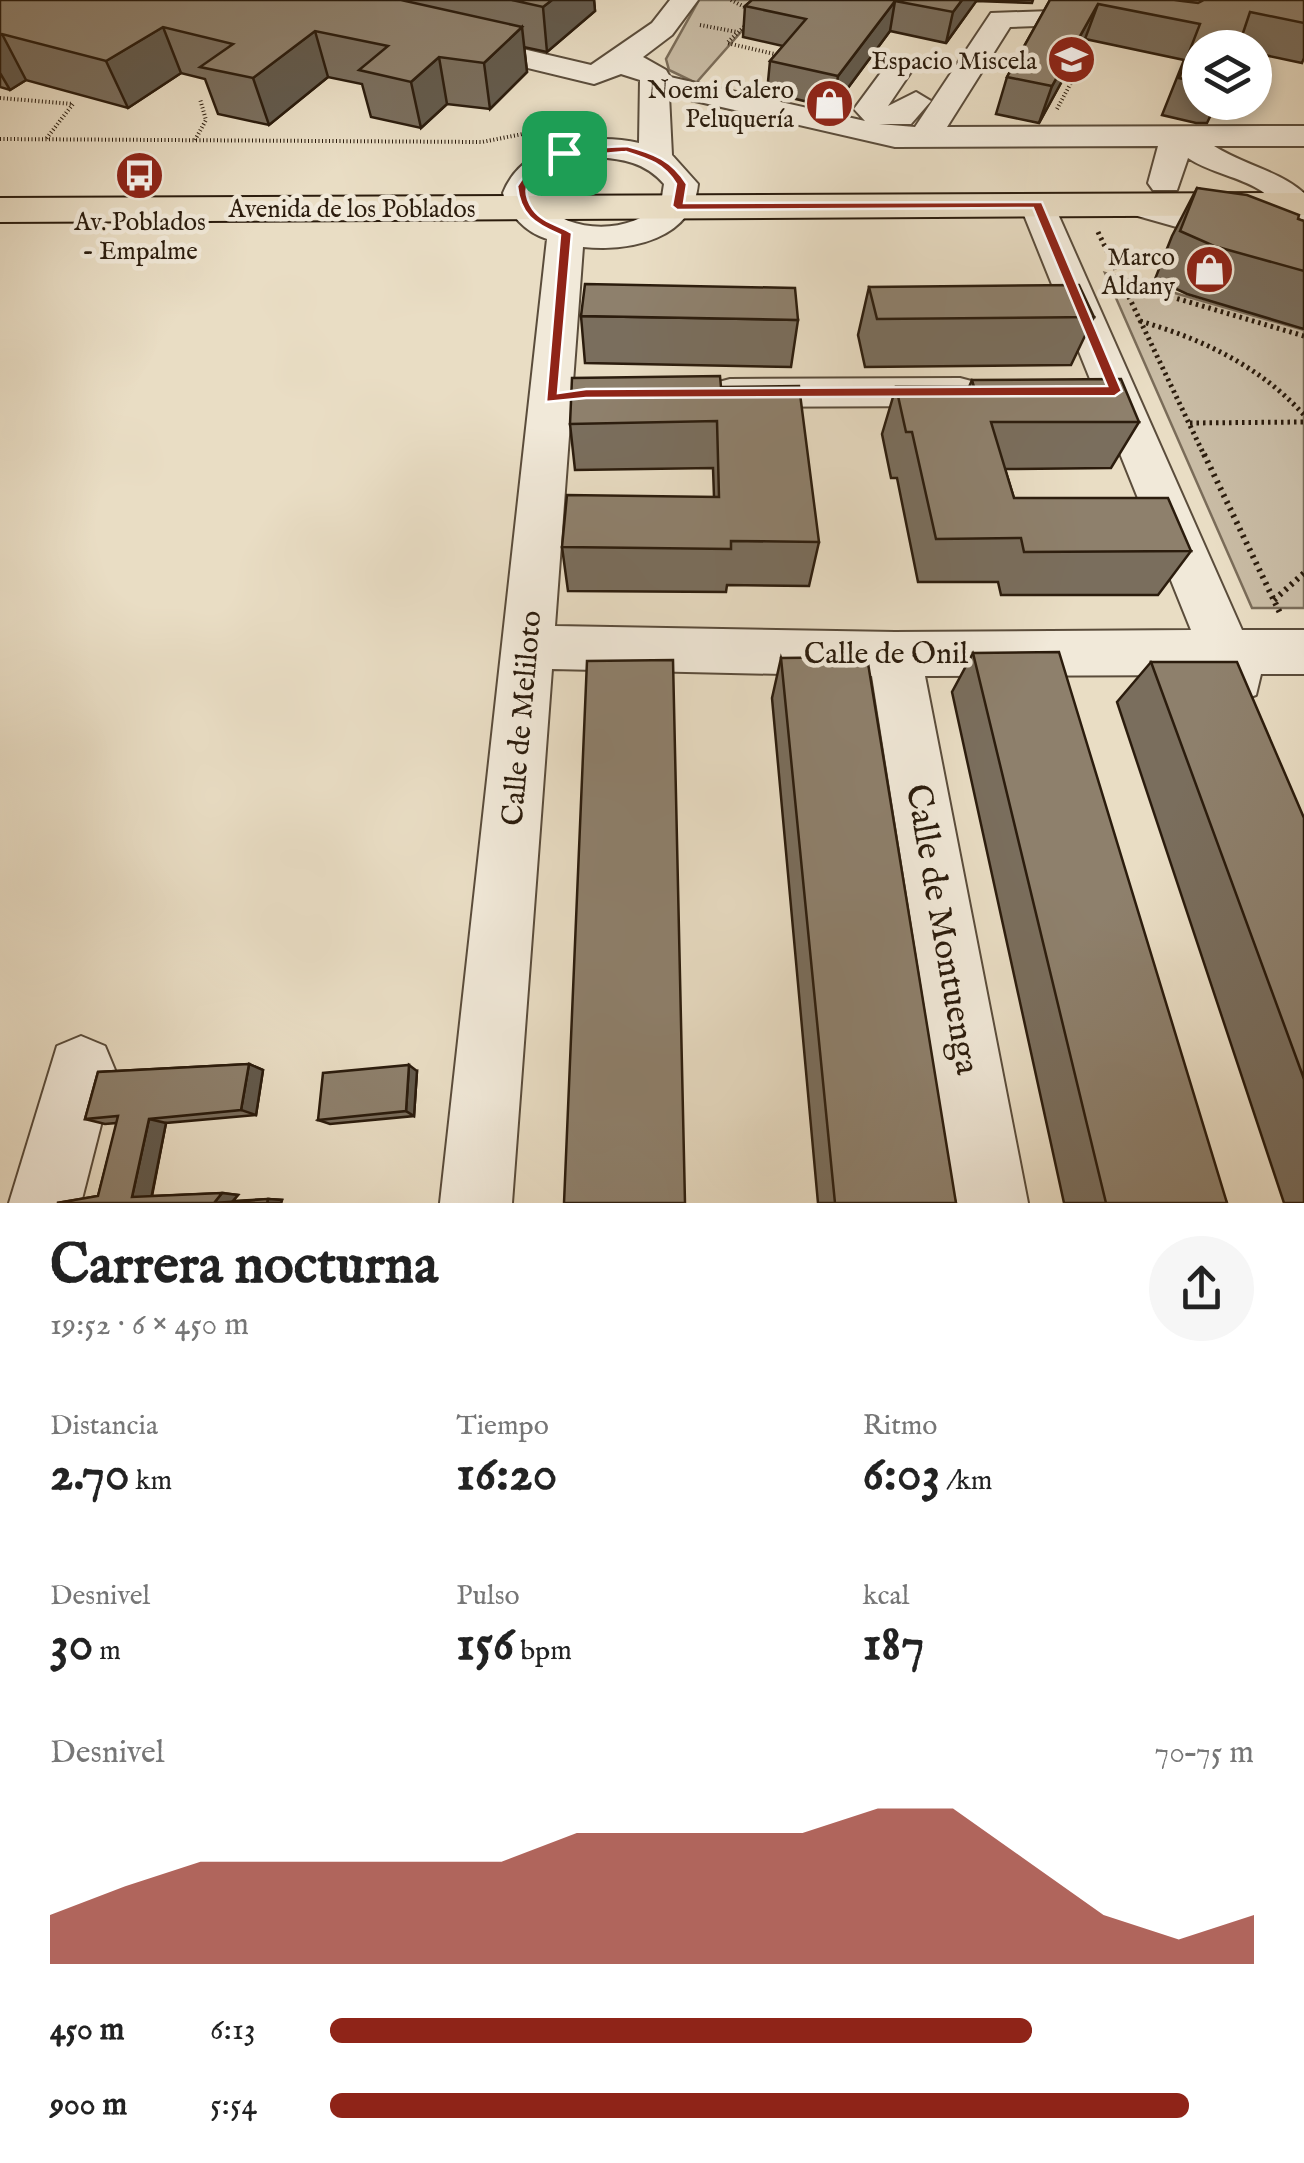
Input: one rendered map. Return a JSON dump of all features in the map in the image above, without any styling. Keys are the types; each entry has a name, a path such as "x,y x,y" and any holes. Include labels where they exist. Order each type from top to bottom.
{"main road":[{"name":"Avenida de los Poblados","path":"0,210 538,209 679,195 1165,183 1296,197"},
{"name":"Avenida de los Poblados","path":"0,188 538,209"},
{"name":"Avenida de los Poblados","path":"679,195 1038,205 1296,197"}],"street":[{"path":"655,157 657,110 652,80 672,14"},
{"path":"538,209 531,172 585,103 672,14"},
{"path":"924,137 1005,17 1101,16 1134,20"},
{"path":"430,37 585,103 618,95 652,80 895,136 1304,136"},
{"path":"863,60 960,83"},
{"path":"898,68 870,109 876,114 900,117 928,85"},
{"path":"585,103 611,148 655,157 672,169 679,195"},
{"path":"1165,183 1177,137"},
{"path":"1177,137 1225,167 1296,197"},
{"path":"1132,204 1304,252"},
{"path":"1038,205 1095,391 1250,712"},
{"name":"Calle de Meliloto","path":"476,1203 528,648 568,396 538,209"},
{"path":"684,393 996,392"},
{"name":"Calle de Onil","path":"528,648 895,654 1300,652"},
{"name":"Calle de Montuenga","path":"895,654 992,1203"},
{"path":"45,1203 81,1070"}],"path":[{"path":"730,0 758,14 728,43 798,60 807,50 850,62 863,60"},
{"path":"672,14 738,33"},
{"path":"1055,112 1086,52"},
{"path":"0,98 73,104 46,139"},
{"path":"195,140 206,120 200,99"},
{"path":"0,138 482,142 542,130 585,103"},
{"path":"1094,223 1300,652"},
{"path":"1121,282 1304,336"},
{"path":"1140,321 1188,336 1246,368 1290,398 1304,419"},
{"path":"1189,424 1304,419"},
{"path":"1274,600 1304,573"}],"shaded area":[{"path":"699,0 947,0 756,15 696,83 669,70 666,59"},
{"path":"1105,273 1304,330 1304,608 1252,608"}],"building":[{"path":"0,0 401,0 522,27 484,63 439,57 411,82 359,70 388,46 315,31 253,78 200,67 233,44 163,27 106,61 0,35"},
{"path":"512,0 552,0 543,7"},
{"path":"752,0 962,0 953,12 895,1 838,76 770,61 806,19 745,6"},
{"path":"1050,0 1304,0 1304,23 1250,12 1244,30 1198,30 1200,24 1098,4 1052,86 1007,77"},
{"path":"1197,188 1247,195 1299,215 1298,219 1304,221 1304,271 1214,246 1180,231"},
{"path":"585,284 795,288 798,320 581,316"},
{"path":"1079,285 1094,317 877,319 869,287"},
{"path":"720,376 721,387 799,386 819,542 731,541 731,549 562,547 567,495 719,497 717,421 570,424 572,378"},
{"path":"1121,379 1139,422 991,422 1014,498 1168,498 1191,551 1024,552 1021,538 936,539 912,432 906,432 896,387 974,387 972,380"},
{"path":"1059,652 1227,1203 1106,1203 973,653"},
{"path":"867,657 956,1203 835,1203 781,658"},
{"path":"673,660 685,1203 564,1203 587,661"},
{"path":"1151,662 1237,662 1304,818 1304,1079"},
{"path":"249,1064 241,1110 149,1119 132,1197 222,1193 214,1203 57,1203 98,1196 118,1116 85,1119 98,1072"},
{"path":"409,1065 406,1111 318,1120 323,1073"},
{"path":"268,1199 267,1203 214,1203"}],"place":[{"name":"Espacio Miscela","path":"1072,60"},
{"name":"Noemi Calero Peluquería","path":"829,103"},
{"name":"Av. Poblados - Empalme","path":"140,175"},
{"name":"Marco Aldany","path":"1210,270"}],"route":[{"path":"595,148 627,149 655,157 672,169 682,184 677,206 1038,205 1115,391 586,393 551,399 566,233 540,223 525,207 523,186 531,172 564,153 595,148"}]}
